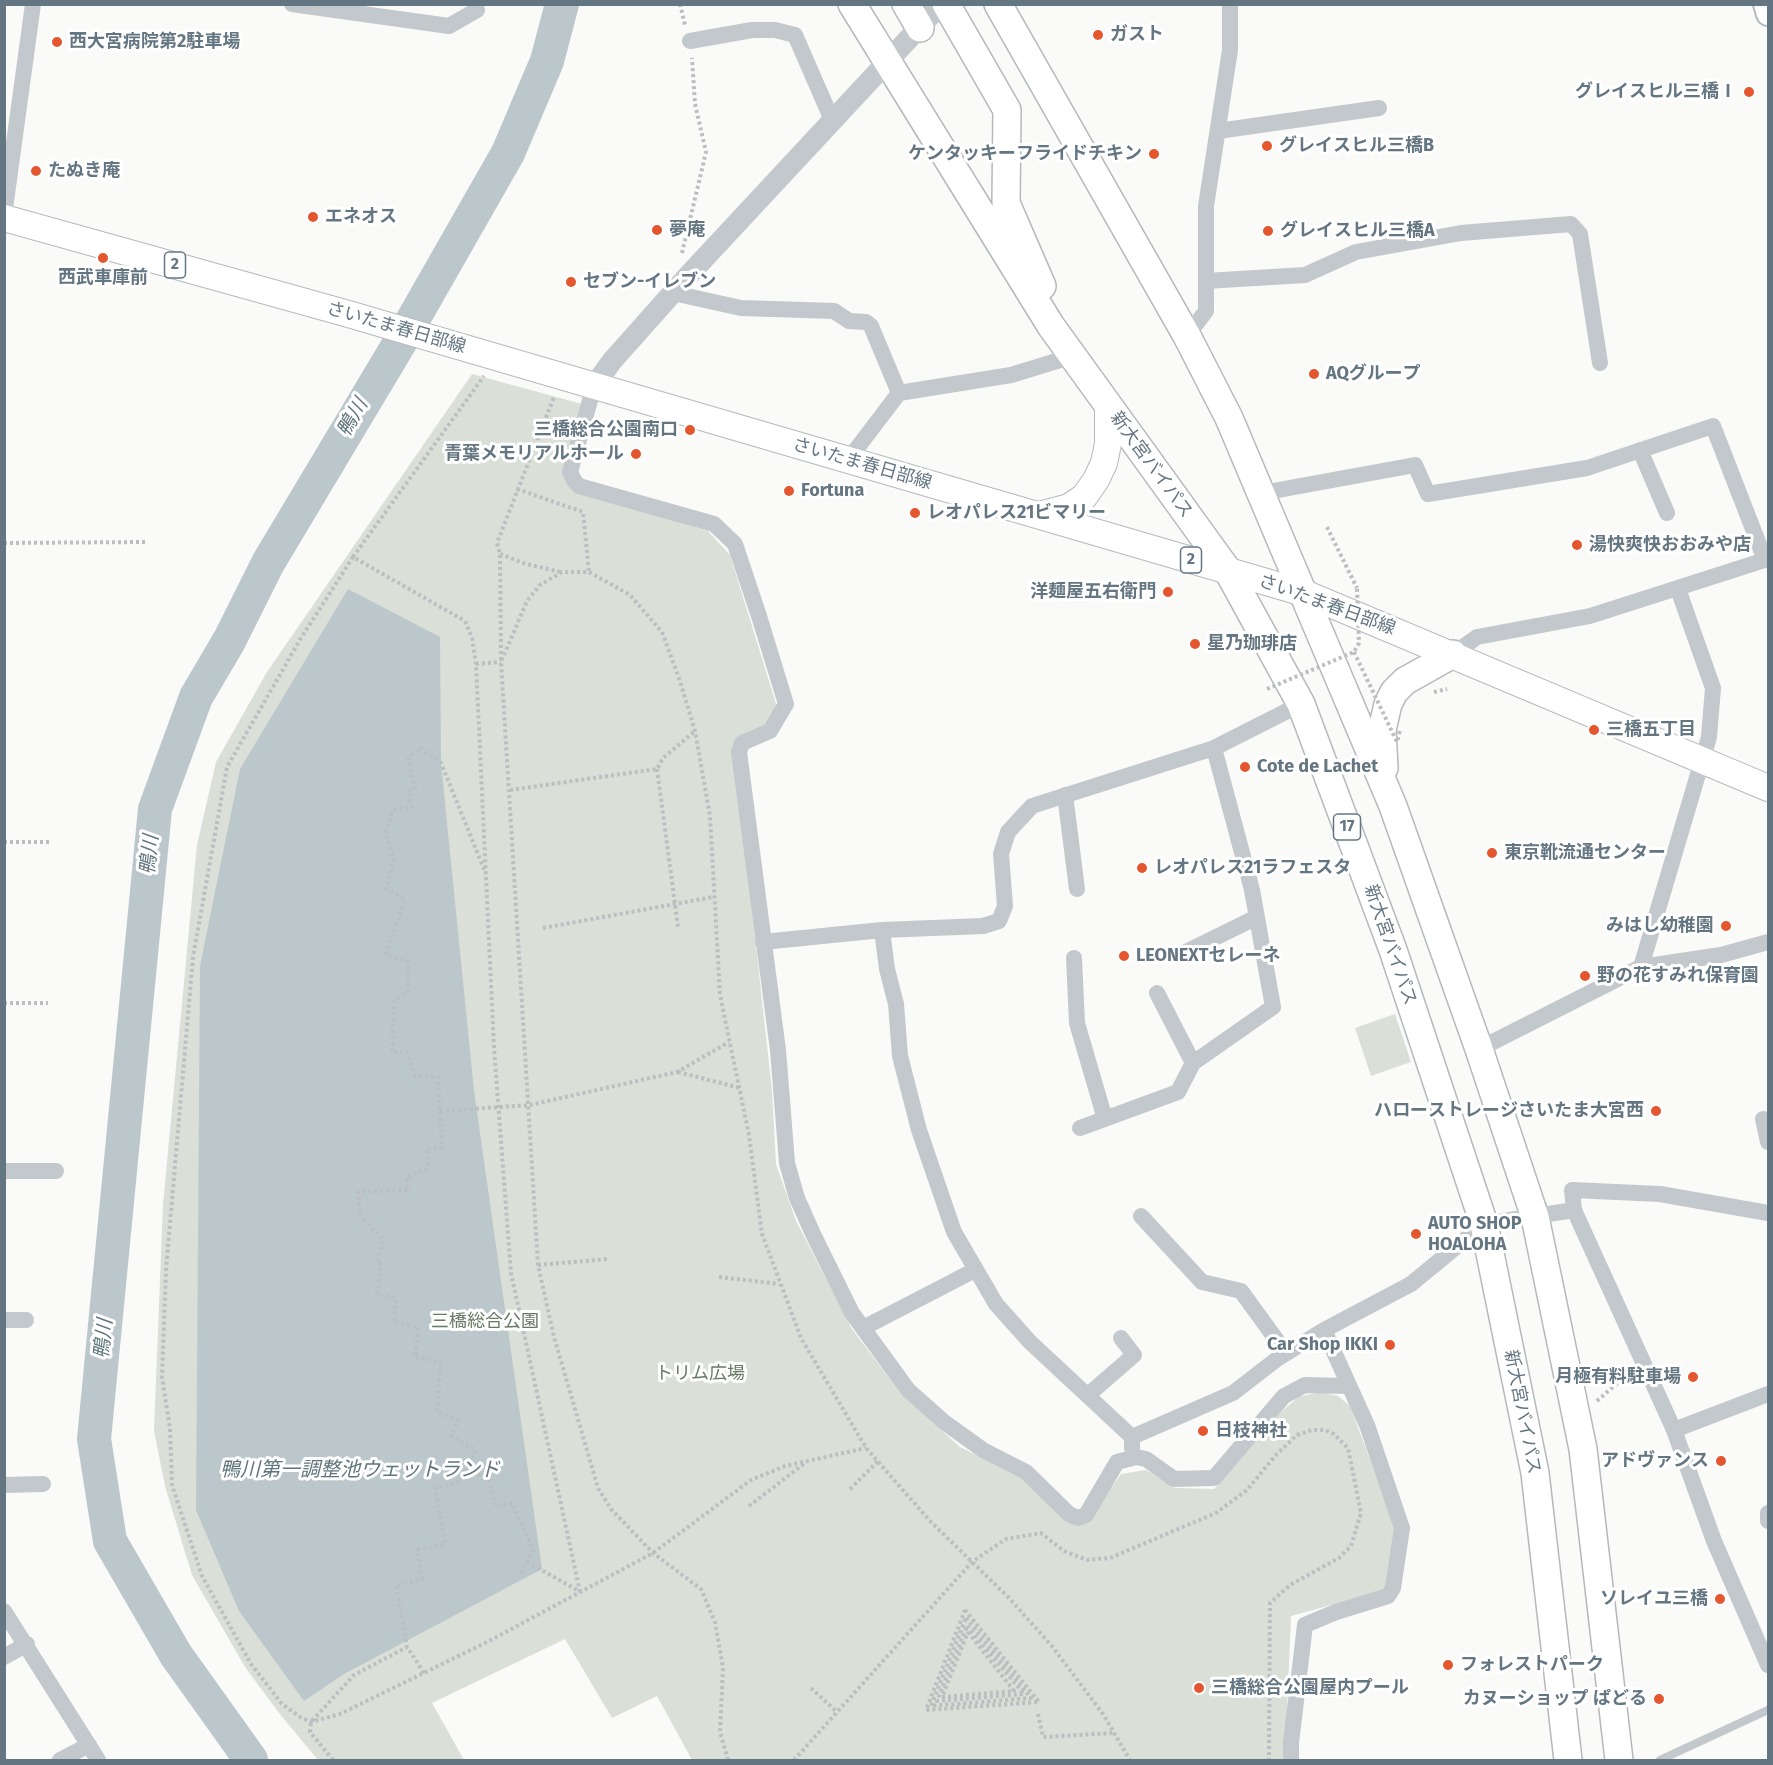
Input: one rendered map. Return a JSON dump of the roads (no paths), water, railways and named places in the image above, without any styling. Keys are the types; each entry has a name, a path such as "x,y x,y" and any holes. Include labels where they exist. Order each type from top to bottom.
{"highway":[{"name":"新大宮バイパス","path":"852,4 886,64 1073,356 1228,571 1301,704 1393,950 1484,1224 1535,1473 1568,1761"},
{"path":"906,4 920,28"},
{"path":"946,4 1007,110 1006,203 1073,356"},
{"path":"998,4 1187,336 1228,418 1262,493 1393,806 1479,1049 1535,1217 1583,1449 1619,1761"},
{"path":"1393,806 1382,761 1392,723 1391,698 1405,681 1453,654"}],"main road":[{"path":"1765,4 1768,14"},
{"name":"さいたま春日部線","path":"4,217 345,313 1304,593 1768,788"},
{"path":"1039,515 1069,507 1084,497 1096,480 1104,463 1108,444 1108,406"}],"street":[{"path":"4,217 33,4"},
{"path":"292,4 450,26 477,10"},
{"path":"941,4 679,286 594,386 570,472 579,486 714,524 735,544 786,704 770,731 742,743 739,752 777,1050 787,1163 813,1234 852,1313 908,1390 944,1422 983,1450 1026,1472 1069,1515 1078,1518 1086,1515 1117,1462 1132,1457 1146,1459 1174,1479 1214,1479 1284,1396 1305,1385 1348,1386"},
{"path":"1187,336 1206,311 1206,206 1230,50 1230,4"},
{"path":"690,41 752,30 775,30 795,35 832,120"},
{"path":"1218,131 1379,108"},
{"path":"1206,281 1305,275 1356,252 1461,233 1571,224 1581,234 1600,363"},
{"path":"679,286 741,308 834,311 849,321 866,322 871,326 899,393"},
{"path":"848,460 899,393 1011,375 1073,356"},
{"path":"1262,493 1415,465 1428,494 1587,468 1713,426 1767,559 1590,616 1477,637 1453,654"},
{"path":"1640,450 1667,513"},
{"path":"1641,967 1709,737 1713,688 1678,589"},
{"path":"763,942 882,930 983,926 999,921 1005,906 1001,854 1008,832 1032,806 1214,748 1301,704"},
{"path":"1080,1128 1178,1092 1193,1063 1273,1007 1257,917 1214,748"},
{"path":"1065,795 1077,889"},
{"path":"1184,953 1257,917"},
{"path":"882,930 887,969 896,1004 900,1056 919,1130 954,1232 996,1304 1030,1342 1132,1437 1132,1457"},
{"path":"1479,1049 1641,967 1721,955 1768,942"},
{"path":"1074,958 1077,1023 1105,1119"},
{"path":"1157,993 1193,1063"},
{"path":"1763,1119 1768,1142"},
{"path":"4,1171 56,1171"},
{"path":"1768,1213 1660,1194 1572,1190 1574,1210 1641,1362 1674,1430 1714,1541 1768,1665"},
{"path":"1132,1437 1233,1393 1286,1353 1411,1284 1484,1224 1574,1210"},
{"path":"1141,1216 1202,1282 1241,1291 1286,1353"},
{"path":"863,1328 975,1270"},
{"path":"4,1320 26,1320"},
{"path":"1292,1761 1294,1711 1305,1625 1336,1611 1388,1596 1393,1588 1401,1520 1367,1425 1324,1330"},
{"path":"1088,1395 1134,1355 1121,1338"},
{"path":"1674,1430 1768,1394"},
{"path":"4,1485 43,1484"},
{"path":"1768,1514 1768,1521"},
{"path":"4,1611 27,1644 98,1761"},
{"path":"4,1658 27,1644"},
{"path":"60,1761 89,1744"}],"lane":[{"path":"1660,1761 1768,1710"}],"water":[{"name":"鴨川第一調整池ウェットランド","path":"348,589 440,637 441,763 474,1091 542,1569 344,1674 304,1701 239,1611 196,1510 200,966 240,769"}],"waterway":[{"name":"鴨川","path":"251,1760 176,1655 110,1541 94,1439 155,809 196,697 229,641 268,563 399,344 508,153 547,61 562,4"}],"place":[{"name":"ガスト","path":"1098,35"},
{"name":"西大宮病院第2駐車場","path":"57,42"},
{"name":"グレイスヒル三橋Ⅰ","path":"1749,92"},
{"name":"グレイスヒル三橋B","path":"1267,146"},
{"name":"ケンタッキーフライドチキン","path":"1154,154"},
{"name":"たぬき庵","path":"36,171"},
{"name":"エネオス","path":"313,217"},
{"name":"夢庵","path":"657,230"},
{"name":"グレイスヒル三橋A","path":"1268,231"},
{"name":"西武車庫前","path":"103,258"},
{"name":"セブン-イレブン","path":"571,282"},
{"name":"AQグループ","path":"1314,374"},
{"name":"三橋総合公園南口","path":"690,430"},
{"name":"青葉メモリアルホール","path":"636,454"},
{"name":"Fortuna","path":"789,491"},
{"name":"レオパレス21ビマリー","path":"915,513"},
{"name":"湯快爽快おおみや店","path":"1577,545"},
{"name":"洋麺屋五右衛門","path":"1168,592"},
{"name":"星乃珈琲店","path":"1195,644"},
{"name":"三橋五丁目","path":"1594,730"},
{"name":"Cote de Lachet","path":"1245,767"},
{"name":"東京靴流通センター","path":"1492,853"},
{"name":"レオパレス21ラフェスタ","path":"1142,868"},
{"name":"みはし幼稚園","path":"1726,926"},
{"name":"LEONEXTセレーネ","path":"1124,956"},
{"name":"野の花すみれ保育園","path":"1585,976"},
{"name":"ハローストレージさいたま大宮西","path":"1656,1111"},
{"name":"AUTO SHOP HOALOHA","path":"1416,1234"},
{"name":"Car Shop IKKI","path":"1390,1345"},
{"name":"月極有料駐車場","path":"1693,1377"},
{"name":"日枝神社","path":"1203,1431"},
{"name":"アドヴァンス","path":"1721,1461"},
{"name":"ソレイユ三橋","path":"1720,1599"},
{"name":"フォレストパーク","path":"1448,1665"},
{"name":"三橋総合公園屋内プール","path":"1199,1688"},
{"name":"カヌーショップ ぱどる","path":"1659,1699"}],"park label":[{"name":"三橋総合公園","path":"485,1322"},
{"name":"トリム広場","path":"700,1374"}]}
